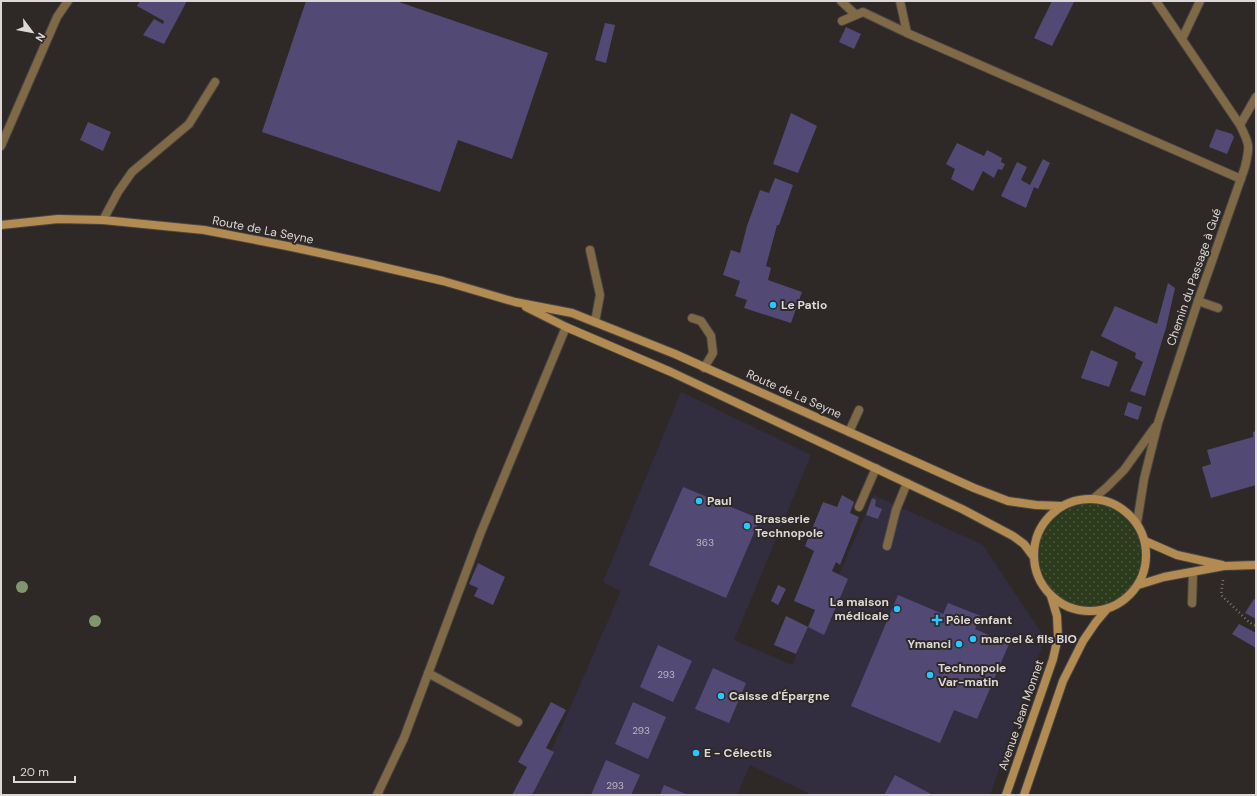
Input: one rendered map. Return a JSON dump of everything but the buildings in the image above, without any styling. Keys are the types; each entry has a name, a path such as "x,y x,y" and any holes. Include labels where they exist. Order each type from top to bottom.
{"main road":[{"name":"Route de La Seyne","path":"1,225 58,219 104,220 204,230 287,246 443,281 515,302 572,313 704,368 974,488 1008,500 1036,505 1062,506"},
{"name":"Route de La Seyne","path":"515,302 566,327 671,372 962,509 1013,536 1024,544 1033,556"},
{"path":"1083,498 1094,498 1111,502 1126,511 1137,523 1145,541 1147,556 1144,571 1138,585 1130,595 1107,609 1092,611 1077,610 1063,605 1050,596 1041,584 1035,571 1033,556 1037,536 1046,519 1062,506 1072,501 1083,498"},
{"path":"1145,541 1177,555 1224,566"},
{"path":"1138,585 1164,577 1224,566 1256,565"},
{"name":"Avenue Jean Monnet","path":"1006,795 1053,659 1058,637 1056,616 1050,596"},
{"path":"1024,795 1063,681 1083,641 1107,609"}],"street":[{"path":"841,1 856,15"},
{"path":"900,1 908,33"},
{"path":"1156,1 1240,125 1256,97"},
{"path":"1182,39 1200,1"},
{"path":"1,146 56,18 65,2"},
{"path":"842,21 863,12 1241,179"},
{"path":"104,220 118,192 132,172 189,124 215,82"},
{"name":"Chemin du Passage à Gué","path":"1137,523 1144,480 1158,423 1198,301 1241,179 1249,149 1247,139 1240,125"},
{"path":"590,250 600,295 595,322"},
{"path":"1198,301 1218,308"},
{"path":"692,318 702,321 711,336 713,353 704,368"},
{"path":"377,795 404,738 481,532 566,327"},
{"path":"849,432 859,410"},
{"name":"Chemin du Passage à Gué","path":"1094,498 1124,470 1158,423"},
{"path":"859,507 876,468"},
{"path":"887,546 896,510 907,483"},
{"path":"1192,604 1193,572"},
{"path":"428,673 518,722"}],"path":[{"path":"1224,566 1221,595 1249,622 1256,626"}],"shaded area":[{"path":"681,392 811,455 734,640 792,665 832,571 839,575 874,495 983,545 1045,638 990,795 812,795 750,765 737,795 532,795 621,591 603,582"}],"green space":[{"path":"1090,499 1112,503 1130,515 1142,533 1146,555 1142,577 1130,595 1112,607 1090,611 1068,607 1050,595 1038,577 1034,555 1038,533 1050,515 1068,503"}],"place":[{"name":"Le Patio","path":"773,305"},
{"name":"Paul","path":"699,501"},
{"name":"Brasserie Technopole","path":"747,526"},
{"name":"La maison médicale","path":"897,609"},
{"name":"Pôle enfant","path":"937,620"},
{"name":"marcel & fils BIO","path":"973,639"},
{"name":"Ymanci","path":"959,644"},
{"name":"Technopole Var-matin","path":"930,675"},
{"name":"Caisse d'Épargne","path":"721,696"},
{"name":"E - Célectis","path":"696,753"}]}
